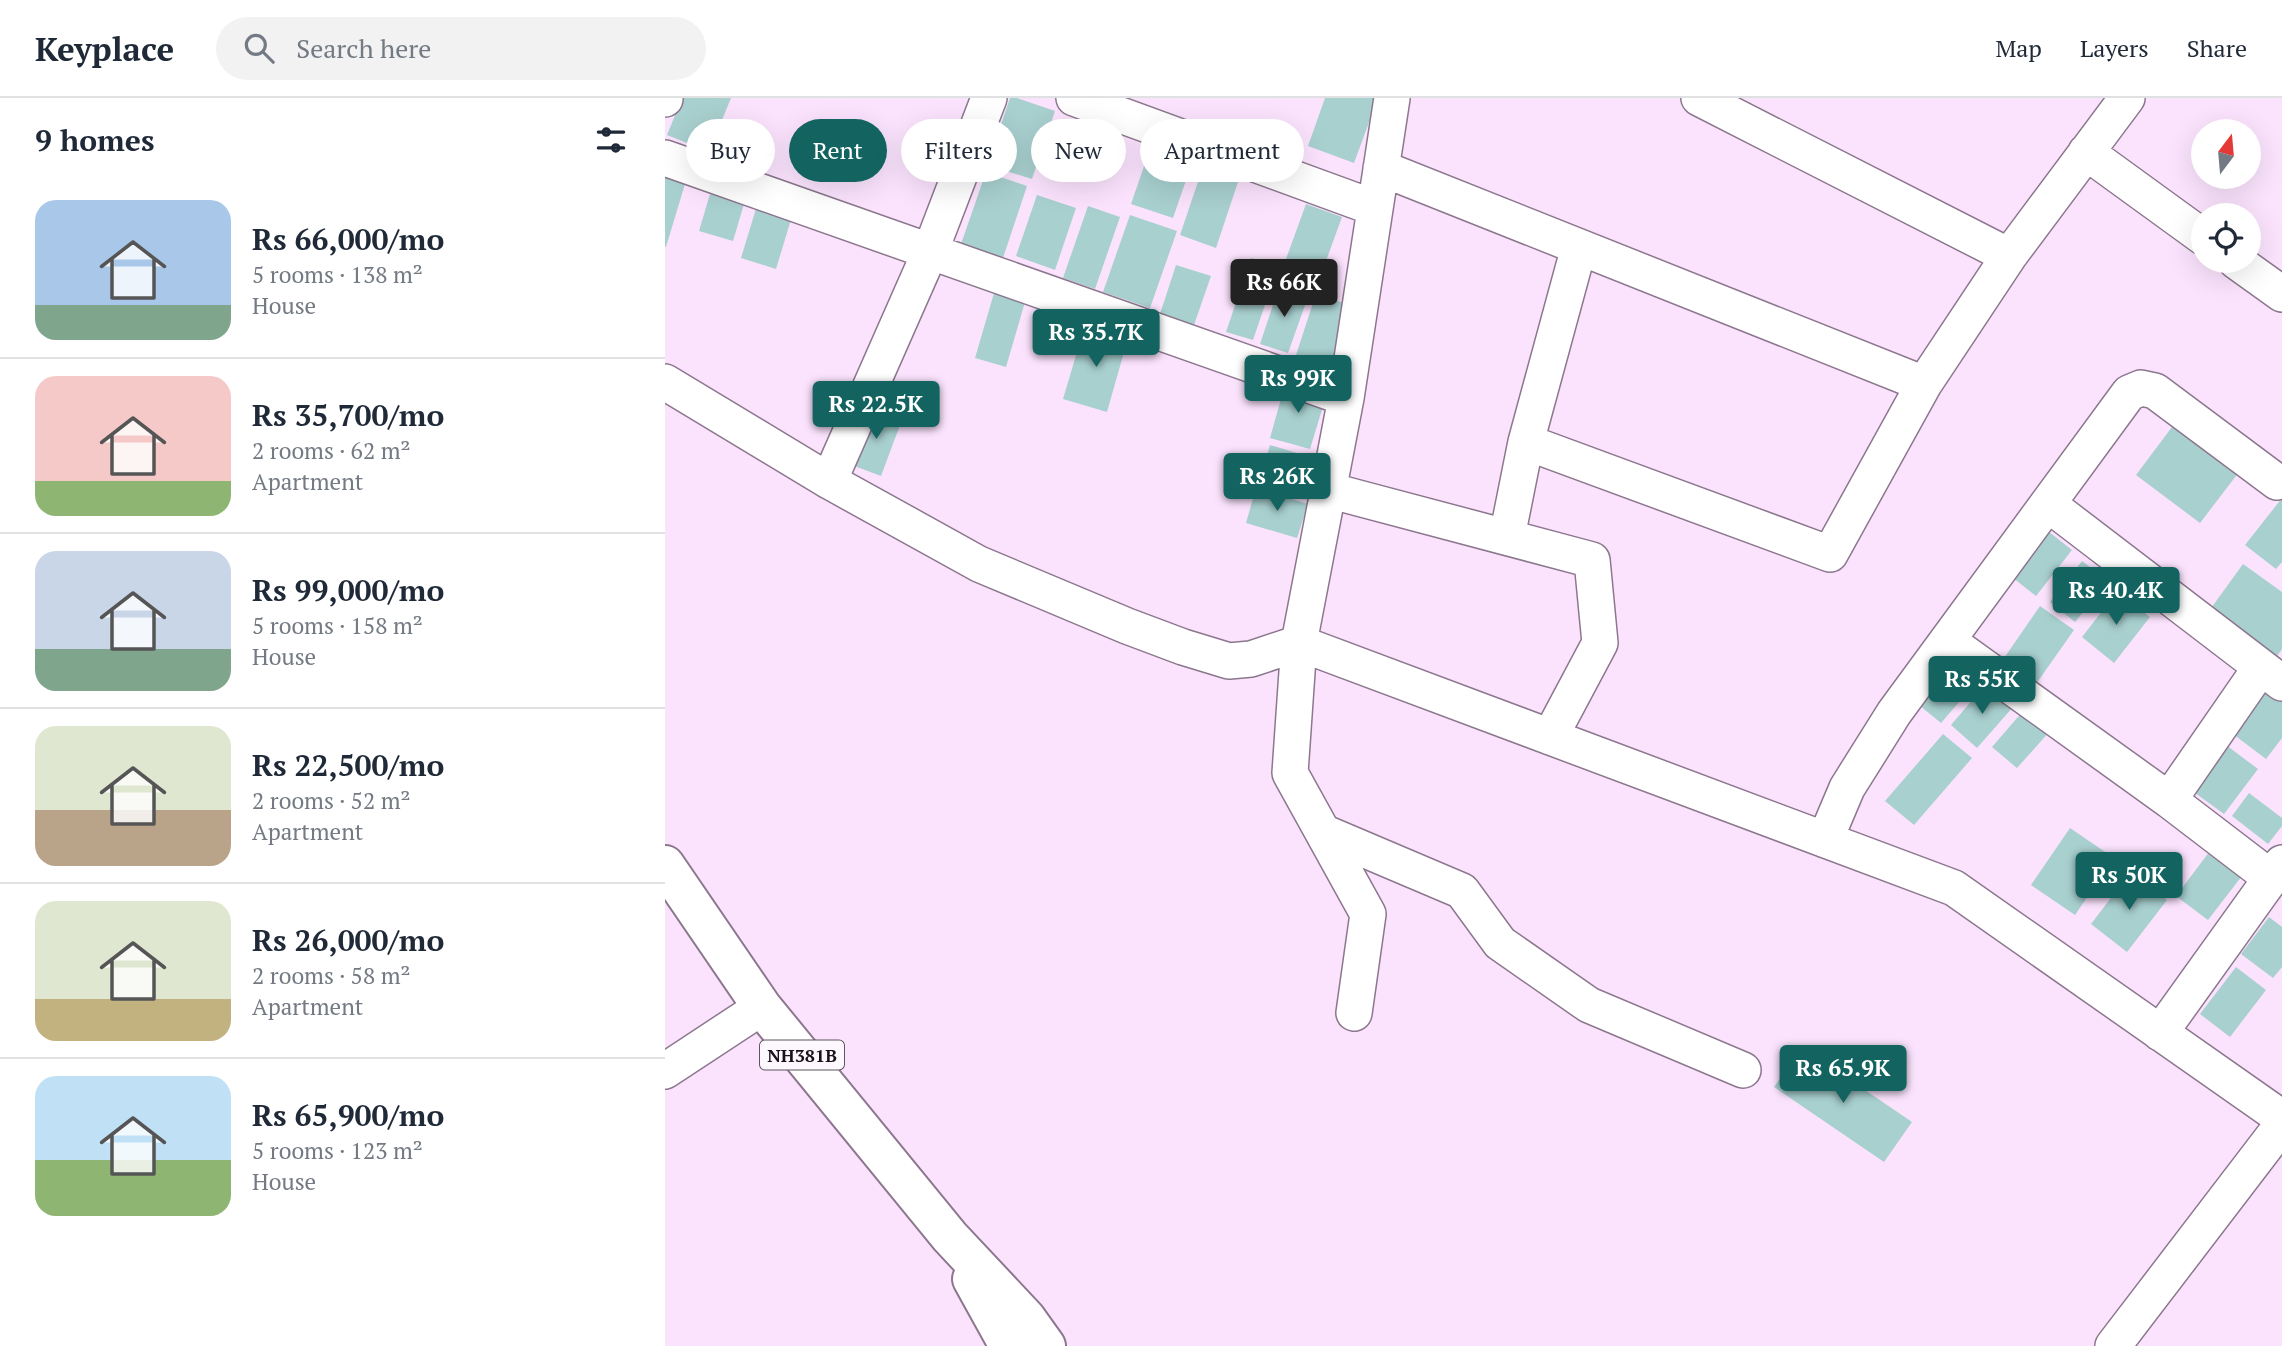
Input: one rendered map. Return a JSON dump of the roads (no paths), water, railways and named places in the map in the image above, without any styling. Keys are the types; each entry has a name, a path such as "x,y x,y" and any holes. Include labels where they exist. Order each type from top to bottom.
{"highway":[{"name":"NH381B","path":"665,865 762,1007 950,1237 1026,1318 1046,1346"},
{"name":"NH381B","path":"950,1237 1009,1346"}],"street":[{"path":"828,481 930,252 989,98"},
{"path":"1074,98 1375,208"},
{"path":"1353,1013 1368,914 1290,773 1299,643 1346,398 1392,98"},
{"path":"1699,98 2009,256"},
{"path":"1526,442 1831,554 1924,384 2009,256 2127,98"},
{"path":"2086,152 2191,228"},
{"path":"665,158 1346,398"},
{"path":"1381,168 1924,384"},
{"path":"1507,537 1526,442 1579,247"},
{"path":"2253,273 2282,294"},
{"path":"665,382 828,481 979,564 1183,647 1229,661 1251,659 1299,643 1954,888 2282,1118"},
{"path":"1825,840 1847,788 1894,713 2129,393 2141,388 2155,391 2280,481"},
{"path":"1328,490 1592,559 1600,643 1550,737"},
{"path":"2048,504 2272,675 2169,800"},
{"path":"1948,641 2169,800 2277,871 2160,1033"},
{"path":"1323,832 1462,891 1500,943 1589,1005 1743,1070"},
{"path":"665,1071 762,1007"},
{"path":"2113,1346 2282,1125"}]}
